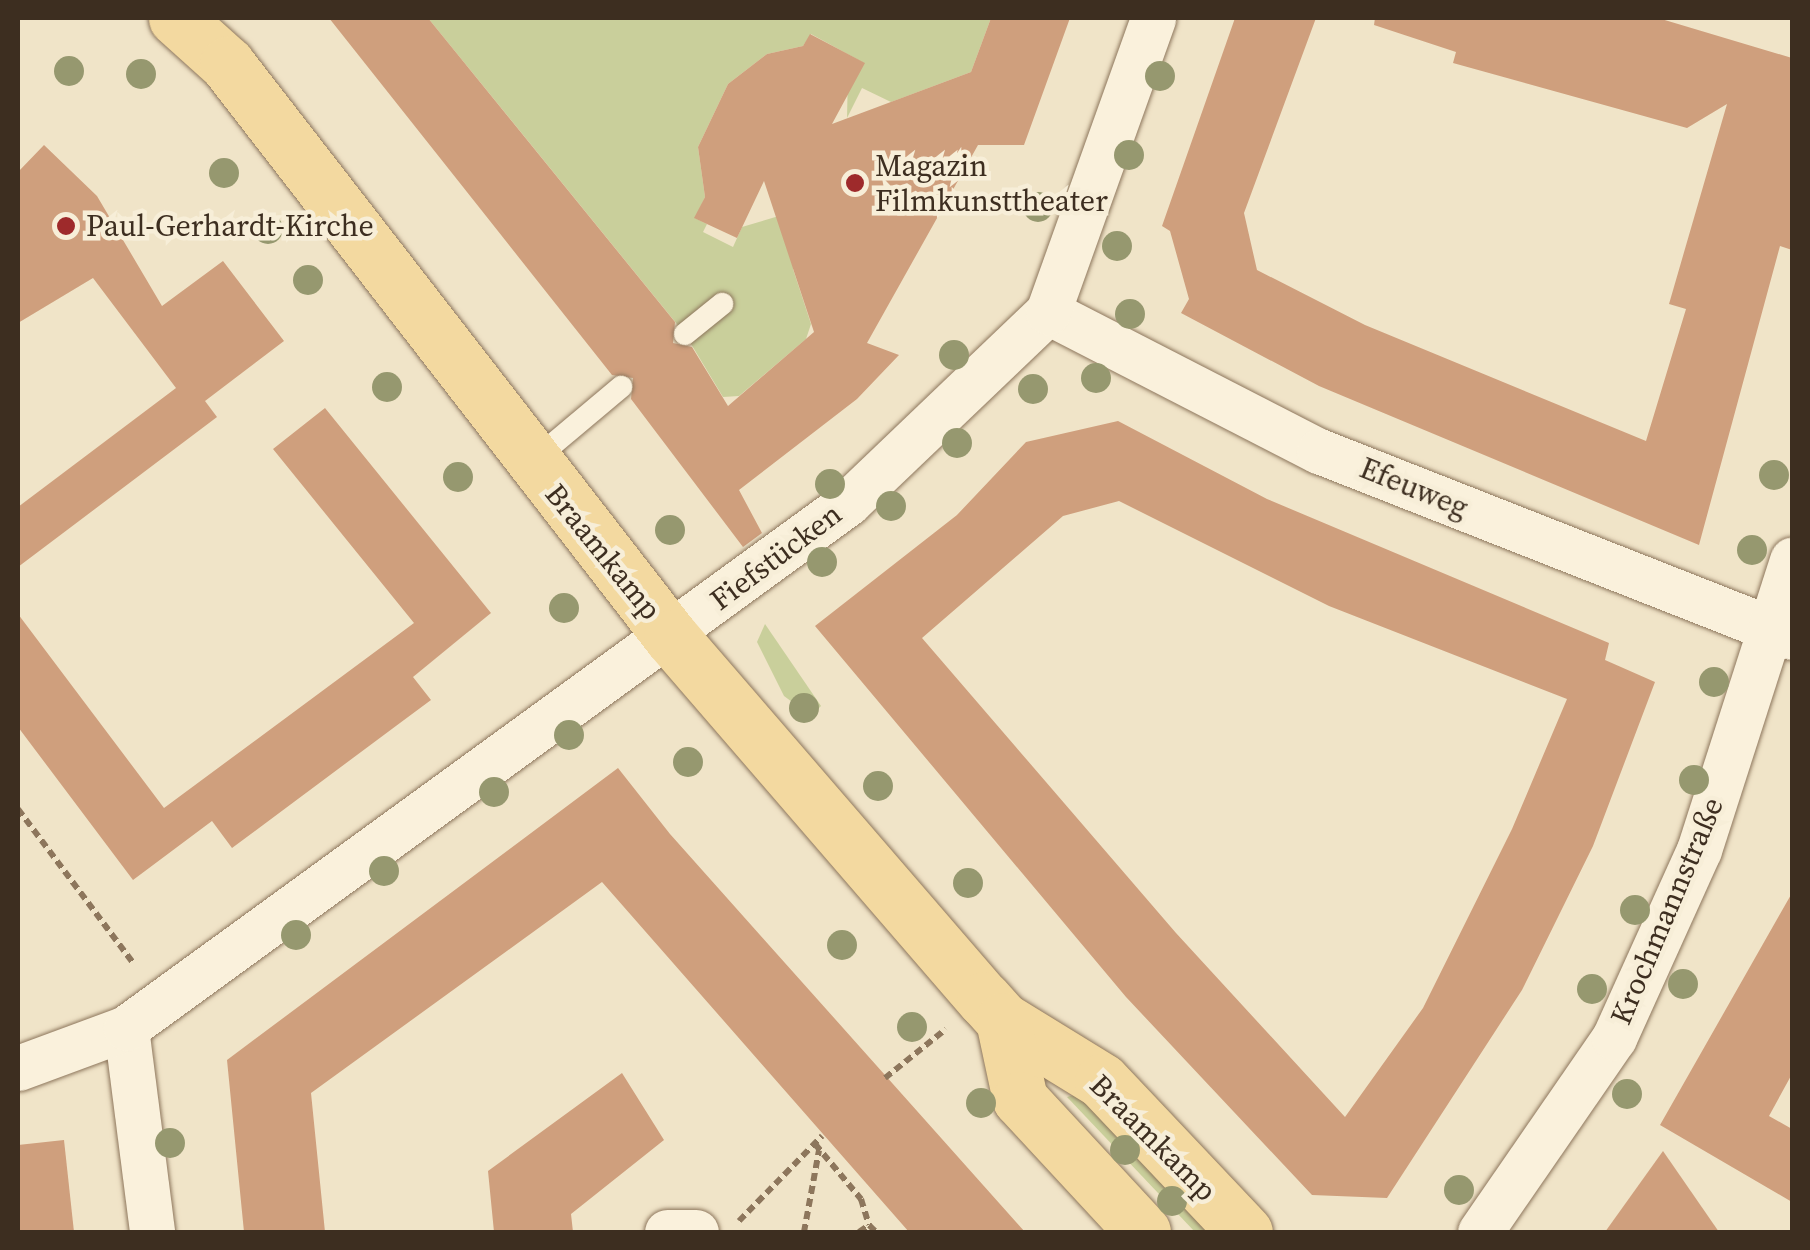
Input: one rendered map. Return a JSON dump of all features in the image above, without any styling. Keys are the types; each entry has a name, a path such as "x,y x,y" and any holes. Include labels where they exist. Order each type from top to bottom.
{"main road":[{"name":"Braamkamp","path":"176,18 218,41 531,462 671,637 994,1009 1102,1081 1246,1232"},
{"name":"Braamkamp","path":"994,1009 1020,1099 1144,1232"}],"street":[{"name":"Fiefstücken","path":"18,1068 126,1028 671,637 848,503 1048,312 1153,18"},
{"name":"Efeuweg","path":"1048,312 1319,451 1781,633"},
{"name":"Krochmannstraße","path":"1480,1232 1614,1038 1700,850 1781,633 1792,560"},
{"path":"126,1028 152,1232"},
{"path":"667,1232 696,1232"}],"lane":[{"path":"685,334 722,304"},
{"path":"531,462 622,387"}],"path":[{"path":"18,809 161,1001"},
{"path":"885,1078 994,1009"},
{"path":"804,1232 817,1146 822,1136"},
{"path":"817,1146 861,1199 868,1225 876,1232"},
{"path":"727,1232 817,1146"},
{"path":"860,1232 868,1225"}],"green space":[{"path":"428,18 991,18 971,72 891,102 862,88 847,118 848,72 864,63 811,34 803,46 767,54 728,84 698,147 705,197 695,218 707,224 703,232 733,247 742,227 789,213 823,217 793,269 811,324 806,339 739,396 723,397 685,334"},
{"path":"765,624 821,706 811,716 784,696 757,642"},
{"path":"1077,1094 1213,1232 1195,1232 1067,1097"}],"building":[{"path":"329,18 428,18 675,322 673,343 692,347 728,406 814,332 764,181 737,238 694,218 705,197 698,147 728,84 767,54 803,46 810,34 865,63 832,124 971,72 991,18 1070,18 1024,145 978,145 867,343 899,355 857,399 739,490 762,533 743,547 631,399 633,378 612,375"},
{"path":"1235,18 1316,18 1244,213 1257,270 1365,325 1646,441 1686,309 1669,304 1727,104 1687,128 1453,63 1456,52 1374,25 1375,18 1658,18 1792,58 1792,250 1780,246 1699,545 1319,386 1181,313 1189,299 1170,231 1162,226"},
{"path":"44,145 97,196 162,306 223,261 284,341 205,401 217,417 18,567 18,507 176,388 93,278 18,323 18,172"},
{"path":"325,408 491,613 413,677 431,700 232,848 212,821 133,880 18,727 18,614 164,808 414,623 273,449"},
{"path":"1118,421 1267,499 1609,643 1605,660 1655,682 1593,846 1522,990 1387,1198 1312,1195 1126,997 815,626 957,515 1026,442","holes":["1119,501 1329,606 1567,699 1512,829 1423,1008 1345,1117 1176,933 922,638 1063,516"]},
{"path":"618,768 670,834 1025,1232 909,1232 602,882 311,1093 325,1232 244,1232 227,1060"},
{"path":"1792,893 1792,1074 1769,1116 1792,1129 1792,1202 1660,1125"},
{"path":"622,1073 664,1140 571,1214 573,1232 494,1232 488,1171"},
{"path":"64,1140 74,1232 18,1232 18,1145"},
{"path":"1663,1151 1719,1232 1605,1232"}],"place":[{"name":"Magazin Filmkunsttheater","path":"855,183"},
{"name":"Paul-Gerhardt-Kirche","path":"66,226"}]}
